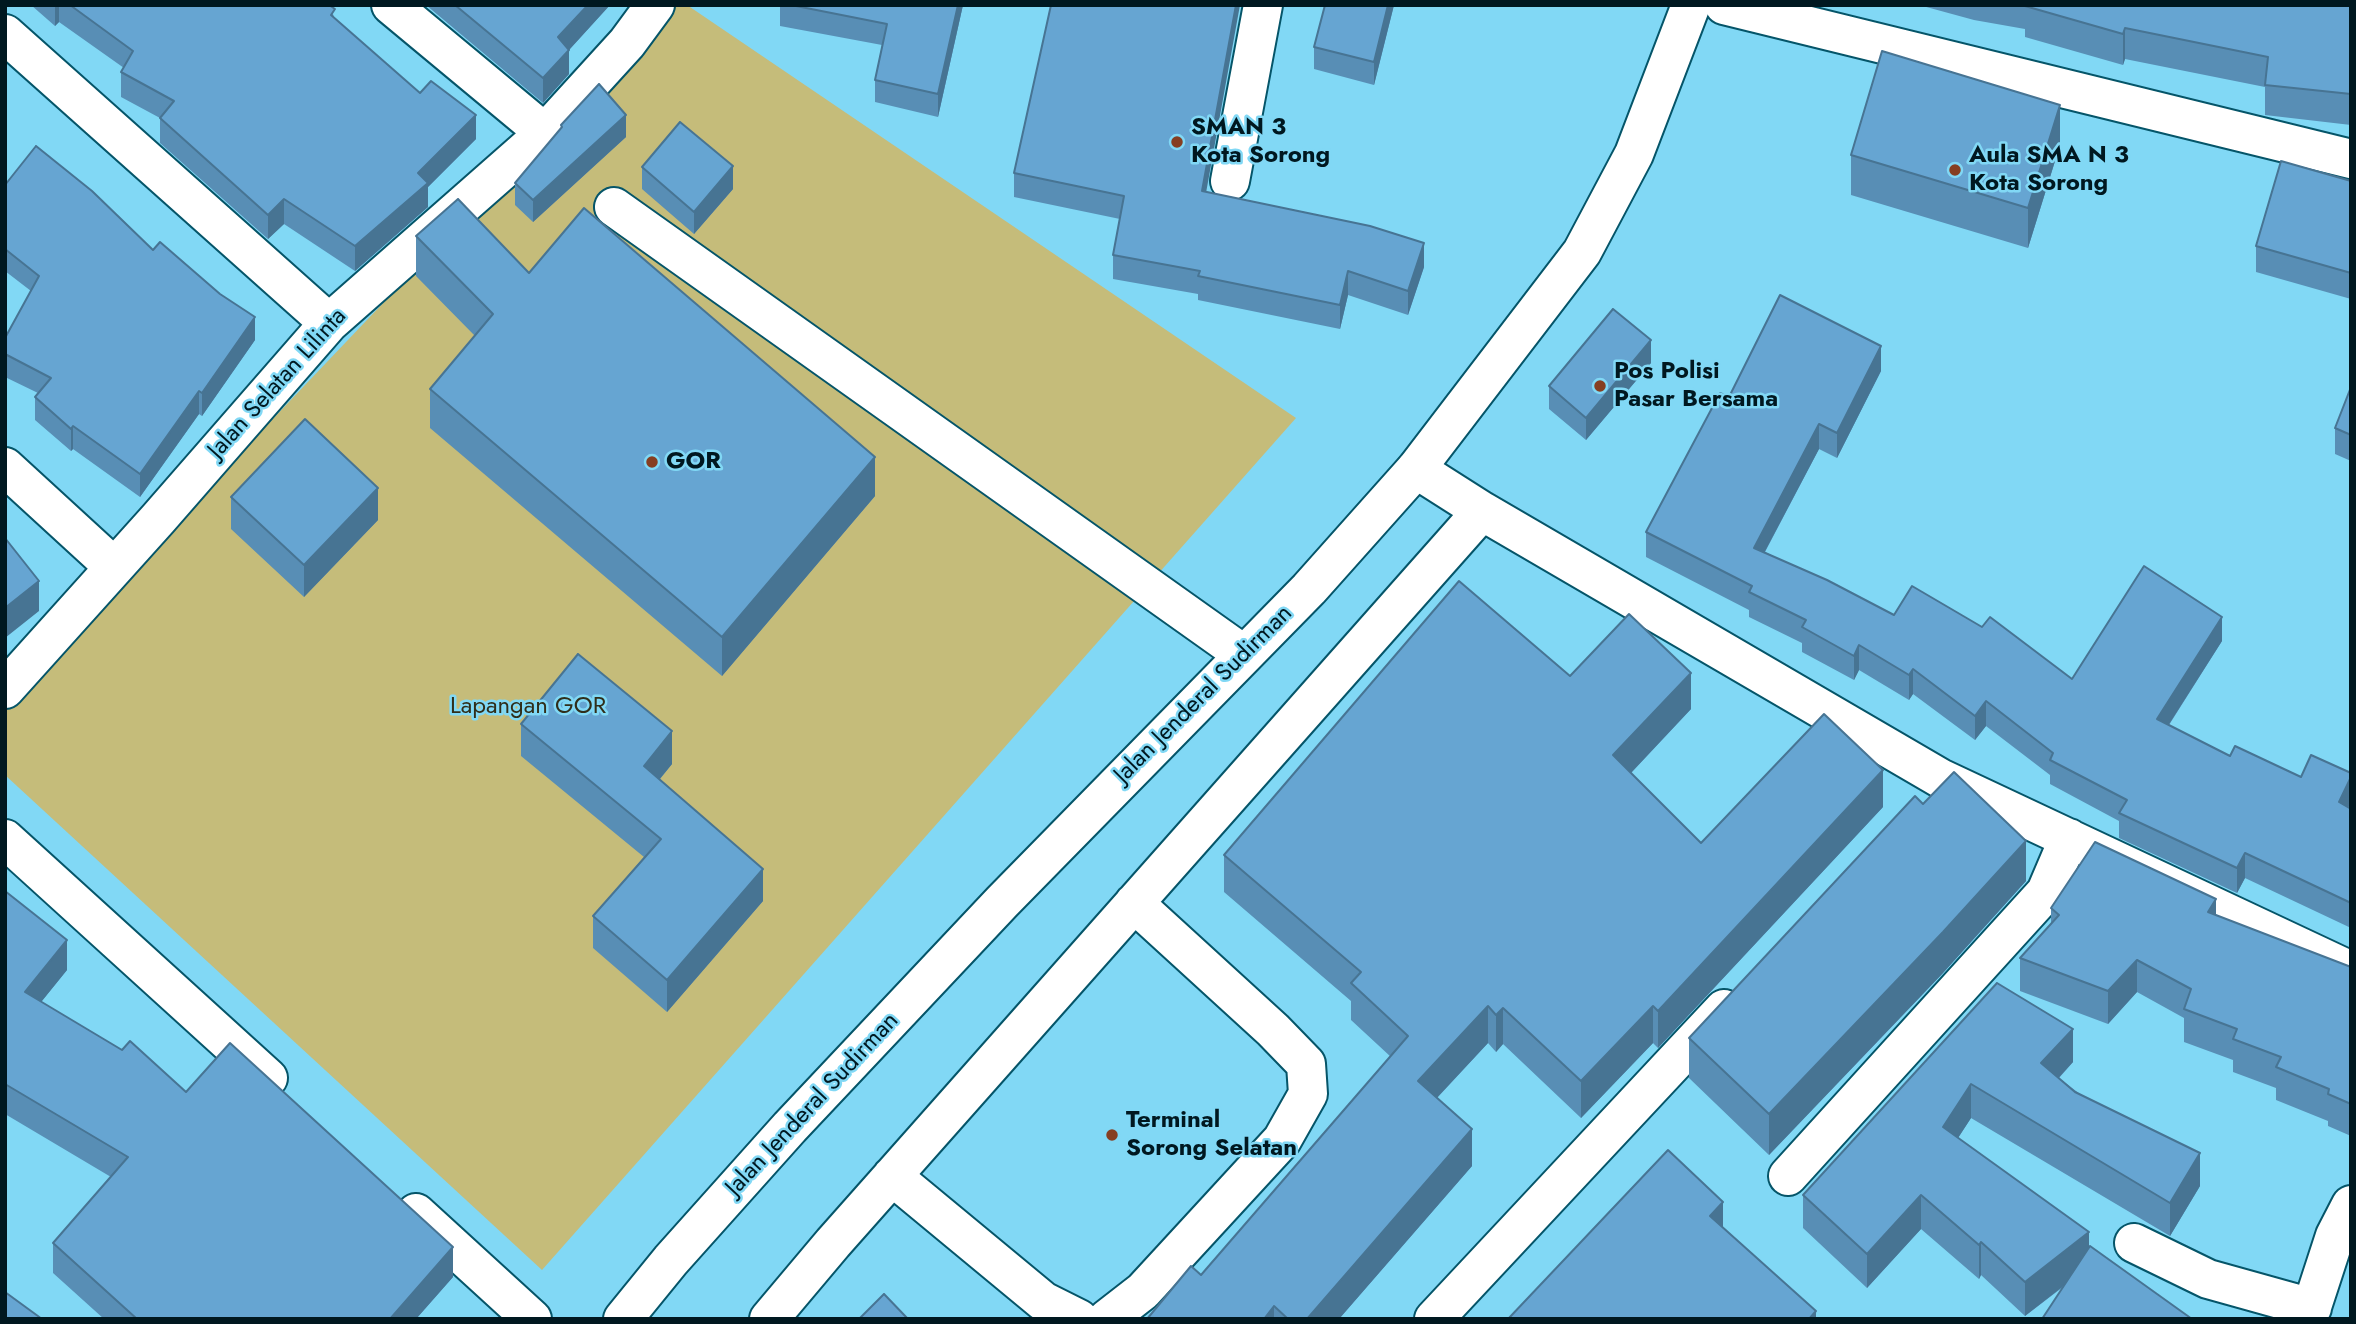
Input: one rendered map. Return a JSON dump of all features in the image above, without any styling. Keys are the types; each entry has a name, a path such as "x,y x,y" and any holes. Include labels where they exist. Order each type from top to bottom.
{"street":[{"path":"391,5 545,133"},
{"name":"Jalan Selatan Lilinta","path":"5,689 329,323 545,133 627,43 655,5"},
{"path":"1230,181 1263,5"},
{"name":"Jalan Jenderal Sudirman","path":"623,1319 670,1260 790,1127 1002,902 1242,654 1309,589 1416,469 1582,252 1634,154 1691,5"},
{"path":"1724,5 2351,159"},
{"path":"5,34 329,323"},
{"path":"614,207 1242,654"},
{"path":"5,467 114,567"},
{"path":"1416,469 1482,511 1940,778 2351,971"},
{"path":"769,1319 892,1176 1482,511"},
{"path":"1911,808 1940,778"},
{"path":"1788,1176 2046,892 2069,838"},
{"path":"5,839 295,1102"},
{"path":"1107,1319 1143,1291 1282,1140 1308,1094 1306,1064 1273,1030 1135,903"},
{"path":"1433,1319 1749,982"},
{"path":"892,1176 1043,1301 1079,1319"},
{"path":"388,1187 532,1319"},
{"path":"2134,1243 2208,1279 2310,1313 2335,1236 2351,1205"}],"green space":[{"name":"Lapangan GOR","path":"667,5 687,5 1296,418 542,1270 5,775 5,700"}],"building":[{"path":"70,5 329,5 335,9 331,15 420,93 431,81 476,115 418,173 428,183 355,246 284,199 268,215 160,118 174,101 121,72 133,51"},
{"path":"455,5 588,5 558,37 569,50 543,78"},
{"path":"791,5 958,5 938,94 875,80 887,24"},
{"path":"1051,5 1236,5 1202,191 1370,226 1424,243 1408,291 1348,271 1340,305 1198,276 1200,271 1113,255 1124,196 1014,173"},
{"name":"SMAN 3 Kota Sorong","path":"1325,5 1388,5 1374,62 1314,47"},
{"path":"2025,5 2351,5 2351,94 2265,85 2268,57 2125,28 2123,34"},
{"name":"Aula SMA N 3 Kota Sorong","path":"1882,51 2060,105 2028,208 1851,155"},
{"path":"599,84 626,115 533,200 515,183 561,125"},
{"path":"680,122 733,166 694,212 642,167"},
{"path":"36,146 92,191 153,250 160,242 220,294 255,317 202,393 199,391 140,474 73,426 71,429 35,397 51,378 5,354 5,338 39,276 5,249 5,185"},
{"path":"2281,161 2351,181 2351,273 2256,246"},
{"name":"GOR","path":"458,199 529,273 584,208 875,457 722,637 430,389 493,314 416,236"},
{"path":"1780,295 1881,346 1837,433 1819,424 1754,548 1827,580 1894,615 1912,586 1982,627 1990,617 2072,679 2144,566 2222,617 2157,719 2230,756 2235,746 2301,777 2311,755 2351,773 2339,802 2351,809 2351,903 2245,853 2237,868 2119,813 2127,800 2050,760 2053,753 1986,701 1975,716 1913,669 1909,675 1859,645 1854,656 1802,627 1806,620 1749,592 1752,586 1646,532 1720,393 1729,397"},
{"path":"1613,309 1651,340 1586,418 1549,386"},
{"path":"2351,387 2351,435 2335,428"},
{"path":"305,419 378,488 304,565 231,497"},
{"path":"5,538 39,581 5,608"},
{"path":"1459,581 1570,676 1629,614 1691,673 1613,755 1701,843 1824,714 1883,770 1658,1011 1653,1006 1581,1081 1503,1008 1496,1015 1488,1006 1418,1081 1472,1129 1307,1319 1288,1319 1274,1306 1264,1319 1147,1319 1191,1266 1201,1275 1408,1036 1351,983 1361,972 1224,855"},
{"path":"578,654 672,731 644,766 763,869 667,980 593,916 661,839 521,724"},
{"path":"1954,772 2026,841 1769,1114 1689,1038 1915,796 1923,804"},
{"path":"2095,842 2216,899 2208,912 2351,967 2351,1104 2328,1094 2329,1089 2276,1067 2281,1057 2233,1039 2237,1029 2184,1009 2191,989 2137,960 2108,991 2020,958 2059,915 2051,908"},
{"path":"5,891 67,940 25,992 122,1050 130,1041 186,1092 230,1043 453,1247 390,1319 137,1319 53,1243 128,1157 5,1084"},
{"path":"1997,983 2073,1029 2041,1063 2075,1092 2200,1153 2170,1203 1971,1084 1943,1127 2089,1232 2025,1282 1981,1242 1979,1245 1921,1195 1867,1254 1803,1195"},
{"path":"1668,1150 1723,1202 1710,1216 1816,1311 1809,1319 1508,1319"},
{"path":"2090,1246 2192,1319 2042,1319"},
{"path":"5,1292 42,1319 5,1319"},
{"path":"884,1294 908,1319 859,1319"}],"place":[{"name":"SMAN 3 Kota Sorong","path":"1177,142"},
{"name":"Aula SMA N 3 Kota Sorong","path":"1955,170"},
{"name":"Pos Polisi Pasar Bersama","path":"1600,386"},
{"name":"GOR","path":"652,462"},
{"name":"Terminal Sorong Selatan","path":"1112,1135"}]}
